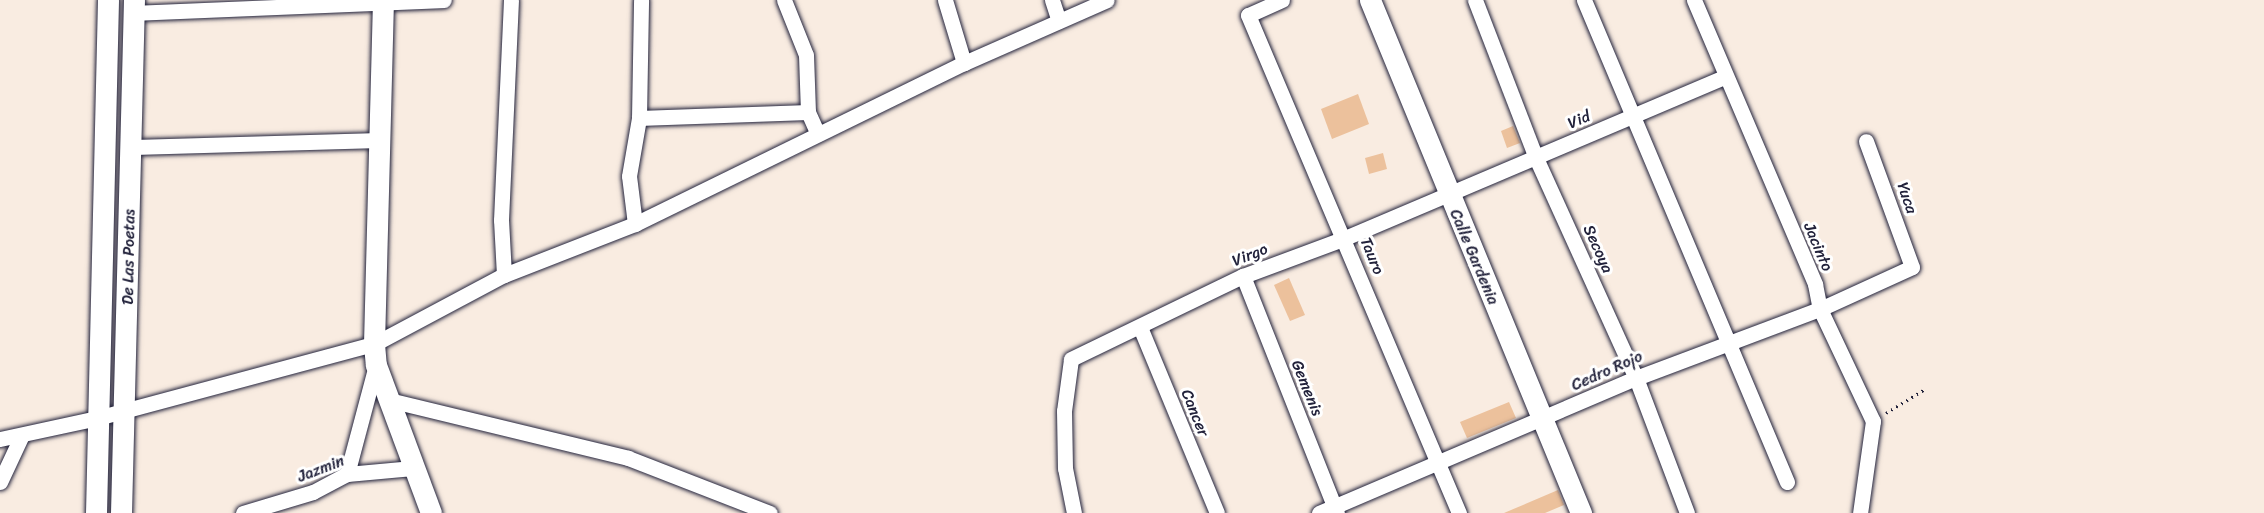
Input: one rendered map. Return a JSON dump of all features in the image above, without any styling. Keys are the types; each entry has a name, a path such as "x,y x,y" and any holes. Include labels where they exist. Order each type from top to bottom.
{"street":[{"name":"De Las Poetas","path":"96,513 108,0"},
{"path":"133,7 444,0"},
{"path":"504,275 501,220 511,0"},
{"path":"635,224 629,176 639,118 641,0"},
{"path":"783,0 806,55 808,112 819,134"},
{"path":"945,0 964,63"},
{"path":"1052,0 1059,21"},
{"path":"0,439 97,418 125,408 374,344 504,275 635,224 964,63 1107,0"},
{"name":"Tauro","path":"1282,0 1248,15 1346,238 1459,513"},
{"name":"Calle Gardenia","path":"1370,0 1447,195 1544,419 1581,513"},
{"name":"Secoya","path":"1475,0 1536,158 1636,378 1688,513"},
{"path":"1584,0 1787,482"},
{"name":"Jacinto","path":"1694,0 1815,284 1820,309 1874,421"},
{"path":"383,3 374,344 376,365 413,468 423,506"},
{"name":"De Las Poetas","path":"121,513 132,147 133,7"},
{"name":"Vid","path":"1447,195 1725,76"},
{"path":"639,118 808,112"},
{"path":"132,147 381,140"},
{"name":"Yuca","path":"1866,141 1912,267"},
{"name":"Virgo","path":"1074,513 1065,468 1064,411 1071,359 1243,276 1346,238 1447,195"},
{"name":"Cedro Rojo","path":"1318,513 1335,510 1636,378 1729,340 1820,309 1912,267"},
{"name":"Gemenis","path":"1243,276 1335,510"},
{"name":"Cancer","path":"1140,327 1217,513"},
{"path":"346,474 376,365"},
{"path":"389,400 628,458 770,513"},
{"path":"1860,513 1874,421"},
{"path":"0,482 22,435"},
{"name":"Jazmin","path":"243,513 313,492 346,474 413,468"}],"path":[{"path":"1874,421 1925,389"}],"building":[{"path":"1358,94 1369,124 1332,139 1321,109"},
{"path":"1513,126 1520,143 1507,148 1501,131"},
{"path":"1383,153 1387,169 1369,174 1365,158"},
{"path":"1289,278 1305,315 1290,321 1274,285"},
{"path":"1509,402 1516,418 1467,438 1460,422"},
{"path":"1558,490 1564,505 1545,513 1504,513"}]}
